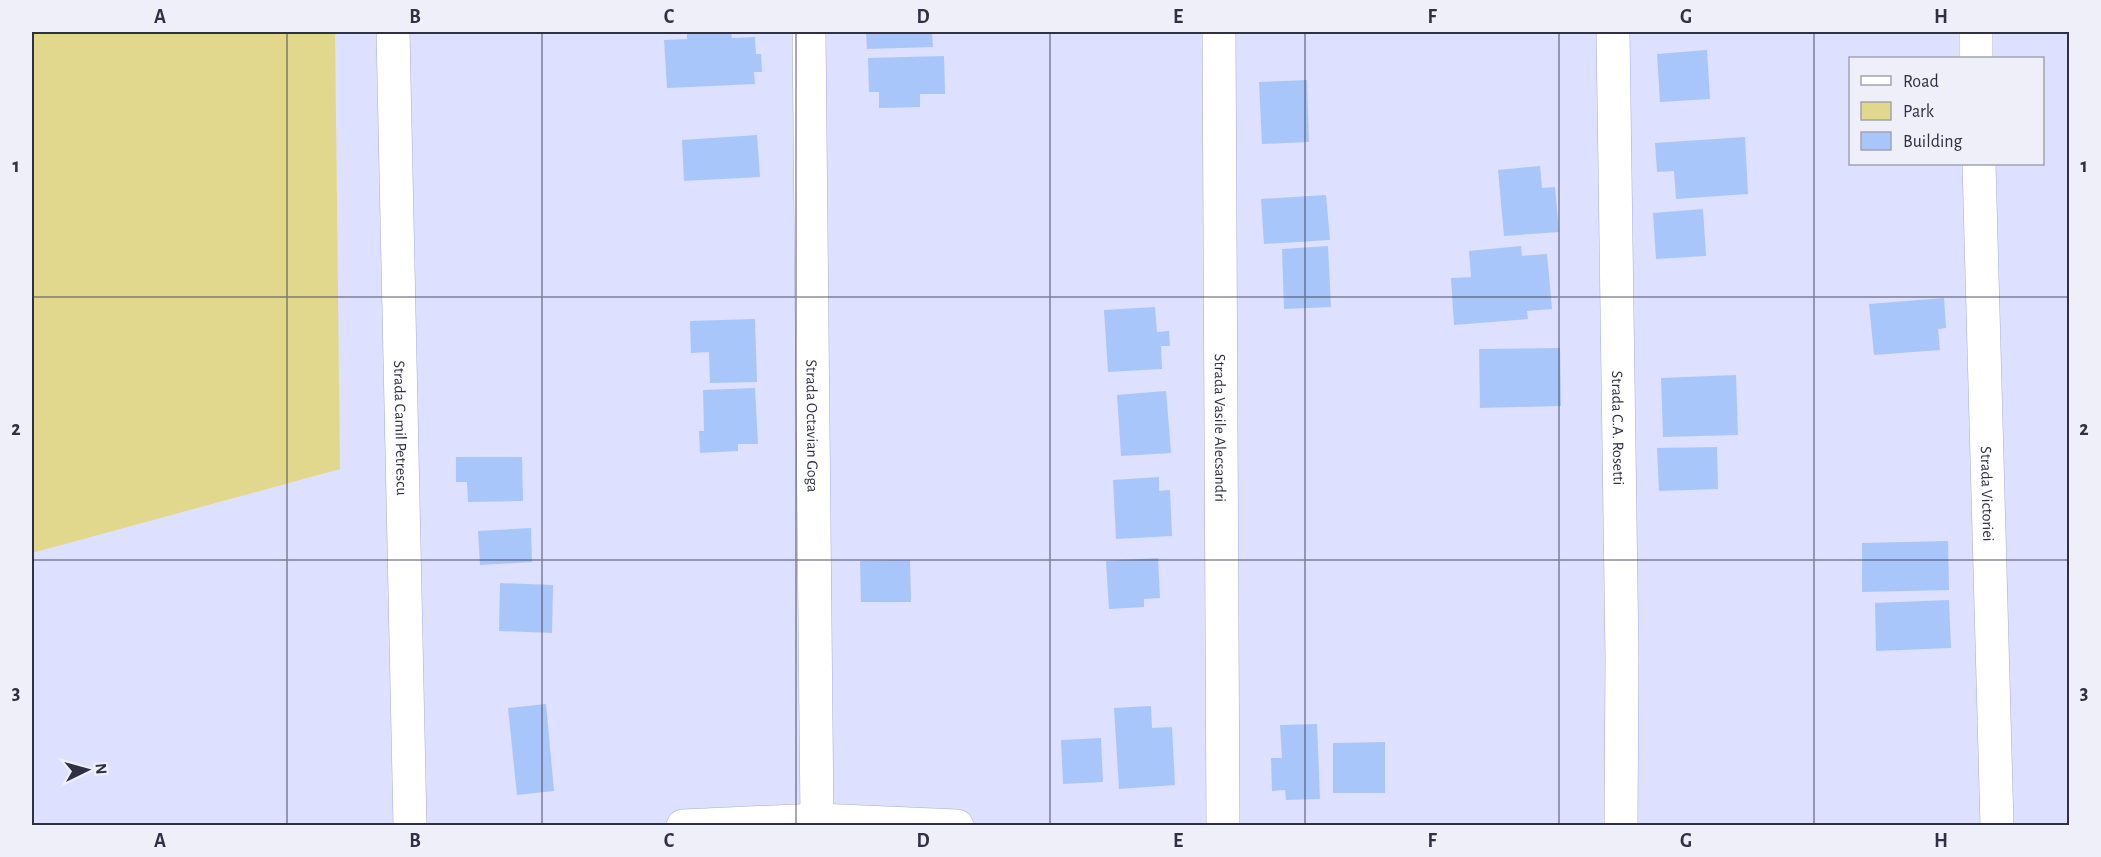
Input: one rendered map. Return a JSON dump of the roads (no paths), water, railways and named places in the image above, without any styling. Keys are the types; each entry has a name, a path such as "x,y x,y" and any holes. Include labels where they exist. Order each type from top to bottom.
{"street":[{"name":"Strada Camil Petrescu","path":"393,32 410,825"},
{"name":"Strada Octavian Goga","path":"809,32 817,820"},
{"name":"Strada Vasile Alecsandri","path":"1218,32 1223,825"},
{"name":"Strada C.A. Rosetti","path":"1613,32 1622,657 1621,825"},
{"path":"1976,32 1976,57"},
{"name":"Strada Victoriei","path":"1979,165 1997,825"},
{"path":"683,825 817,820 957,825"}]}
